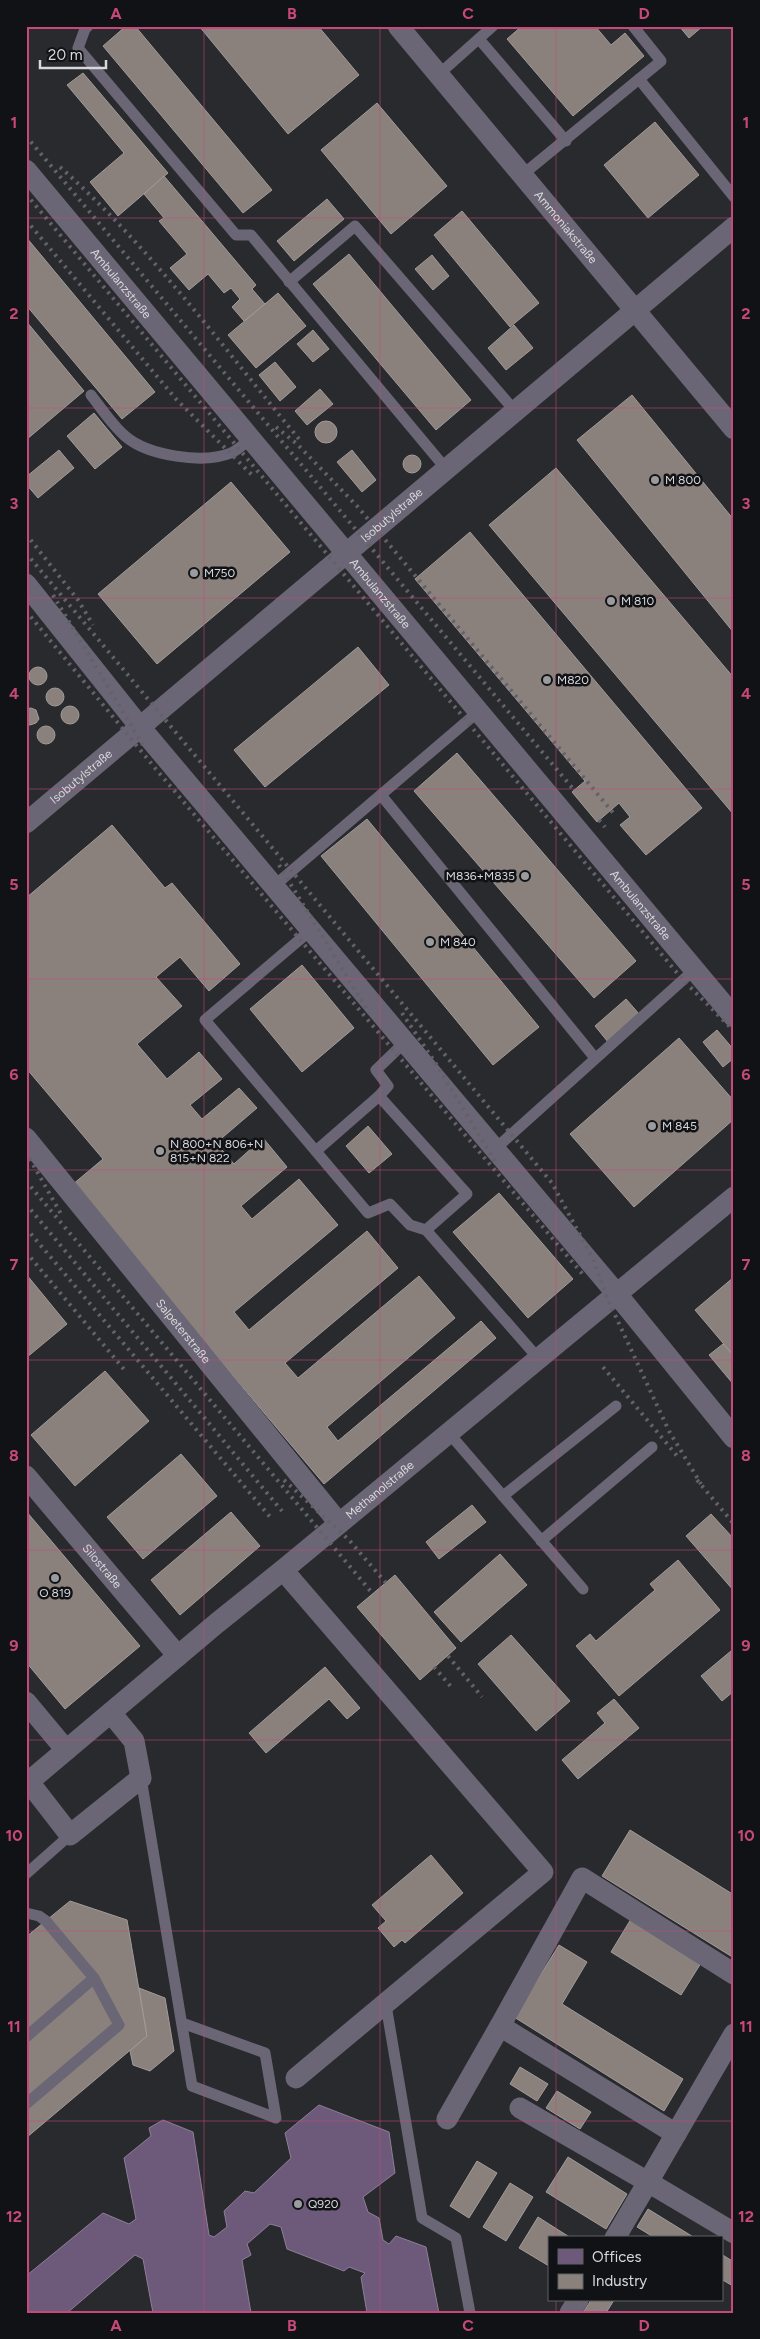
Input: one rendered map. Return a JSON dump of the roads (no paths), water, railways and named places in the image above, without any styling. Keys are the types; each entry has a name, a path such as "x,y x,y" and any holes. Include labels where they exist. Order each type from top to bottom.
{"street":[{"name":"Ammoniakstraße","path":"398,26 734,429"},
{"name":"Ambulanzstraße","path":"26,170 734,1017"},
{"name":"Isobutylstraße","path":"26,822 734,227"},
{"path":"26,584 140,727 616,1293 734,1438"},
{"name":"Salpeterstraße","path":"26,1138 339,1523"},
{"name":"Methanolstraße","path":"27,1783 448,1432 734,1197"},
{"name":"Silostraße","path":"26,1476 178,1656"},
{"path":"283,1570 543,1872 386,2005 296,2078"},
{"path":"29,1711 66,1750"},
{"path":"27,1783 70,1836 141,1778 134,1741 111,1713"},
{"path":"447,2119 582,1878 734,1974"},
{"path":"500,2026 676,2134"},
{"path":"616,2236 734,2034"},
{"path":"520,2108 734,2233"},
{"path":"570,2313 577,2302"}],"lane":[{"path":"88,26 78,48 236,235 251,235 447,470"},
{"path":"438,76 493,26"},
{"path":"522,176 662,61 633,26"},
{"path":"479,39 566,141"},
{"path":"639,79 734,197"},
{"path":"289,282 355,226 515,411"},
{"path":"91,395 124,436 144,450 163,455 207,457 230,453 250,439"},
{"path":"274,886 479,711"},
{"path":"381,795 595,1058"},
{"path":"310,930 205,1020 368,1213 390,1204 410,1225 426,1230 538,1358"},
{"path":"495,1149 694,970"},
{"path":"316,1151 388,1086 376,1070 405,1042"},
{"path":"379,1096 467,1194 426,1230"},
{"path":"503,1496 616,1406"},
{"path":"448,1432 583,1588"},
{"path":"541,1540 652,1447"},
{"path":"141,1778 192,2086 276,2118 265,2053 182,2023"},
{"path":"26,1874 70,1836"},
{"path":"26,1912 39,1916 46,1921 94,1978 119,2025 26,2104"},
{"path":"26,2037 94,1978"},
{"path":"386,2005 422,2218 456,2238 470,2313"}],"railway":[{"path":"26,136 574,790"},
{"path":"60,167 93,198 155,264 299,439"},
{"path":"26,194 683,980 734,1031"},
{"path":"26,220 176,399 253,476"},
{"path":"276,427 297,444 357,506 615,815"},
{"path":"26,534 78,600 93,625"},
{"path":"26,553 552,1183 593,1259 608,1300 669,1431 701,1484"},
{"path":"53,595 143,745"},
{"path":"26,611 155,768 585,1277"},
{"path":"599,820 605,827"},
{"path":"279,865 369,1013"},
{"path":"402,1013 436,1064 496,1163"},
{"path":"26,1152 61,1214"},
{"path":"26,1181 373,1594"},
{"path":"26,1204 282,1511"},
{"path":"26,1228 271,1518"},
{"path":"26,1252 127,1373"},
{"path":"603,1367 678,1457"},
{"path":"284,1480 349,1540 386,1583"},
{"path":"697,1480 734,1524"},
{"path":"448,1656 482,1697"},
{"path":"434,1667 453,1689"}],"place":[{"name":"M 800","path":"655,480"},
{"name":"M750","path":"194,573"},
{"name":"M 810","path":"611,601"},
{"name":"M820","path":"547,680"},
{"name":"M836+M835","path":"525,876"},
{"name":"M 840","path":"430,942"},
{"name":"M 845","path":"652,1126"},
{"name":"N 800+N 806+N 815+N 822","path":"160,1151"},
{"name":"O 819","path":"55,1578"},
{"name":"Q920","path":"298,2204"}]}
